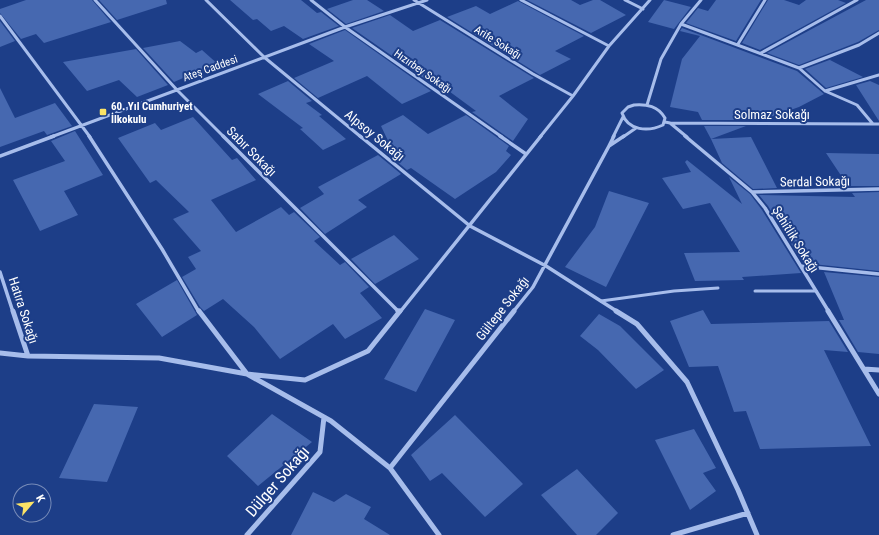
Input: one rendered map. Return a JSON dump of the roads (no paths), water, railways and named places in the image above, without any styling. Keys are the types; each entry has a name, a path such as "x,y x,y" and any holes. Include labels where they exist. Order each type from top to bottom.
{"street":[{"name":"Sabır Sokağı","path":"95,0 177,90 399,312"},
{"name":"Alpsoy Sokağı","path":"206,0 264,57 470,226 546,266 636,324 687,382 757,535"},
{"name":"Hızırbey Sokağı","path":"311,0 345,27 526,154"},
{"name":"Arife Sokağı","path":"414,0 534,74 573,96"},
{"name":"Ateş Caddesi","path":"0,156 345,27 427,0"},
{"path":"520,0 609,46"},
{"path":"625,0 643,9"},
{"path":"0,353 28,356 159,358 247,374 304,380 368,351 573,96 609,46 650,0"},
{"path":"647,105 660,59 681,24 701,0"},
{"path":"738,44 765,0"},
{"path":"761,53 857,0"},
{"path":"0,16 82,125 162,249 202,316 247,374 324,417 390,468 439,535"},
{"path":"681,24 799,68 825,91 857,105 873,124"},
{"path":"799,68 859,45 879,33"},
{"path":"825,91 879,75"},
{"path":"647,105 661,112 665,118 663,125 655,129 636,128 625,122 623,117 624,110 628,107 647,105"},
{"name":"Gültepe Sokağı","path":"390,468 533,287 546,266 623,117"},
{"name":"Şehitlik Sokağı","path":"665,122 670,123 752,192 765,208 879,394"},
{"name":"Solmaz Sokağı","path":"670,123 879,124"},
{"name":"Gültepe Sokağı","path":"608,146 636,128"},
{"name":"Serdal Sokağı","path":"752,192 879,189"},
{"path":"801,266 879,274"},
{"name":"Hatıra Sokağı","path":"0,272 28,356"},
{"path":"864,369 879,370"},
{"name":"Dülger Sokağı","path":"247,535 320,452 324,417"},
{"path":"673,535 748,513"}],"lane":[{"path":"601,301 651,295 674,290 718,288"},
{"path":"755,291 816,291"}],"place":[{"name":"60. Yıl Cumhuriyet İlkokulu","path":"103,112"}]}
